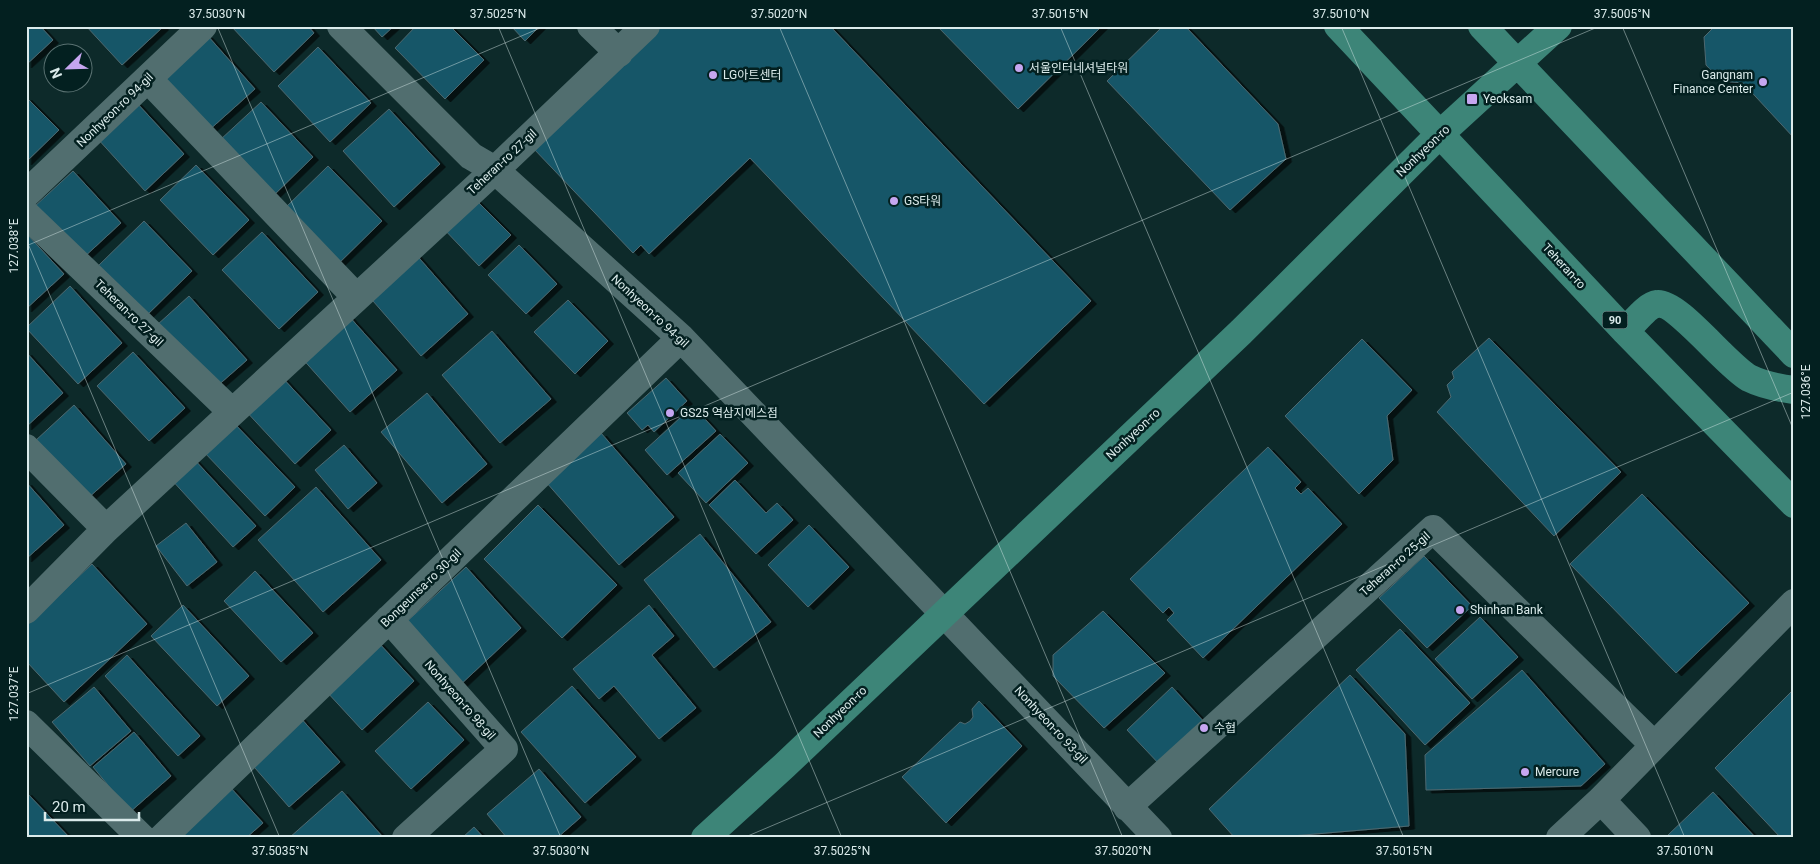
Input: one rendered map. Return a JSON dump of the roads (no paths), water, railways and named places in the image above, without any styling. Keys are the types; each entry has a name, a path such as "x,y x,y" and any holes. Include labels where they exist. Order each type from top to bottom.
{"main road":[{"name":"Teheran-ro","path":"1338,26 1625,331 1794,504"},
{"path":"1482,26 1794,354"},
{"name":"Nonhyeon-ro","path":"706,838 1248,325 1440,134 1558,26"},
{"path":"1625,331 1650,306 1666,304 1683,317 1721,356 1749,378 1776,388 1794,390"}],"street":[{"name":"Nonhyeon-ro 94-gil","path":"26,194 203,26"},
{"name":"Nonhyeon-ro 94-gil","path":"341,26 471,156 495,170 681,338 944,612"},
{"path":"591,26 619,54"},
{"name":"Teheran-ro 27-gil","path":"26,610 106,529 231,411 495,170 619,54 646,26"},
{"path":"148,79 356,297"},
{"name":"Teheran-ro 27-gil","path":"26,214 231,411"},
{"name":"Bongeunsa-ro 30-gil","path":"162,838 681,338"},
{"path":"26,448 106,529"},
{"name":"Teheran-ro 25-gil","path":"1127,807 1433,529 1654,745"},
{"path":"1560,838 1601,800 1794,603"},
{"name":"Nonhyeon-ro 93-gil","path":"944,612 1158,838"},
{"name":"Nonhyeon-ro 98-gil","path":"389,619 504,750 406,838"},
{"path":"26,724 142,838"},
{"path":"1601,800 1637,838"}],"place":[{"name":"서울인터네셔널타워","path":"1019,68"},
{"name":"LG아트센터","path":"713,75"},
{"name":"Gangnam Finance Center","path":"1763,82"},
{"name":"Yeoksam","path":"1472,99"},
{"name":"GS타워","path":"894,201"},
{"name":"GS25 역삼지에스점","path":"670,413"},
{"name":"Shinhan Bank","path":"1460,610"},
{"name":"수협","path":"1204,728"},
{"name":"Mercure","path":"1525,772"}]}
